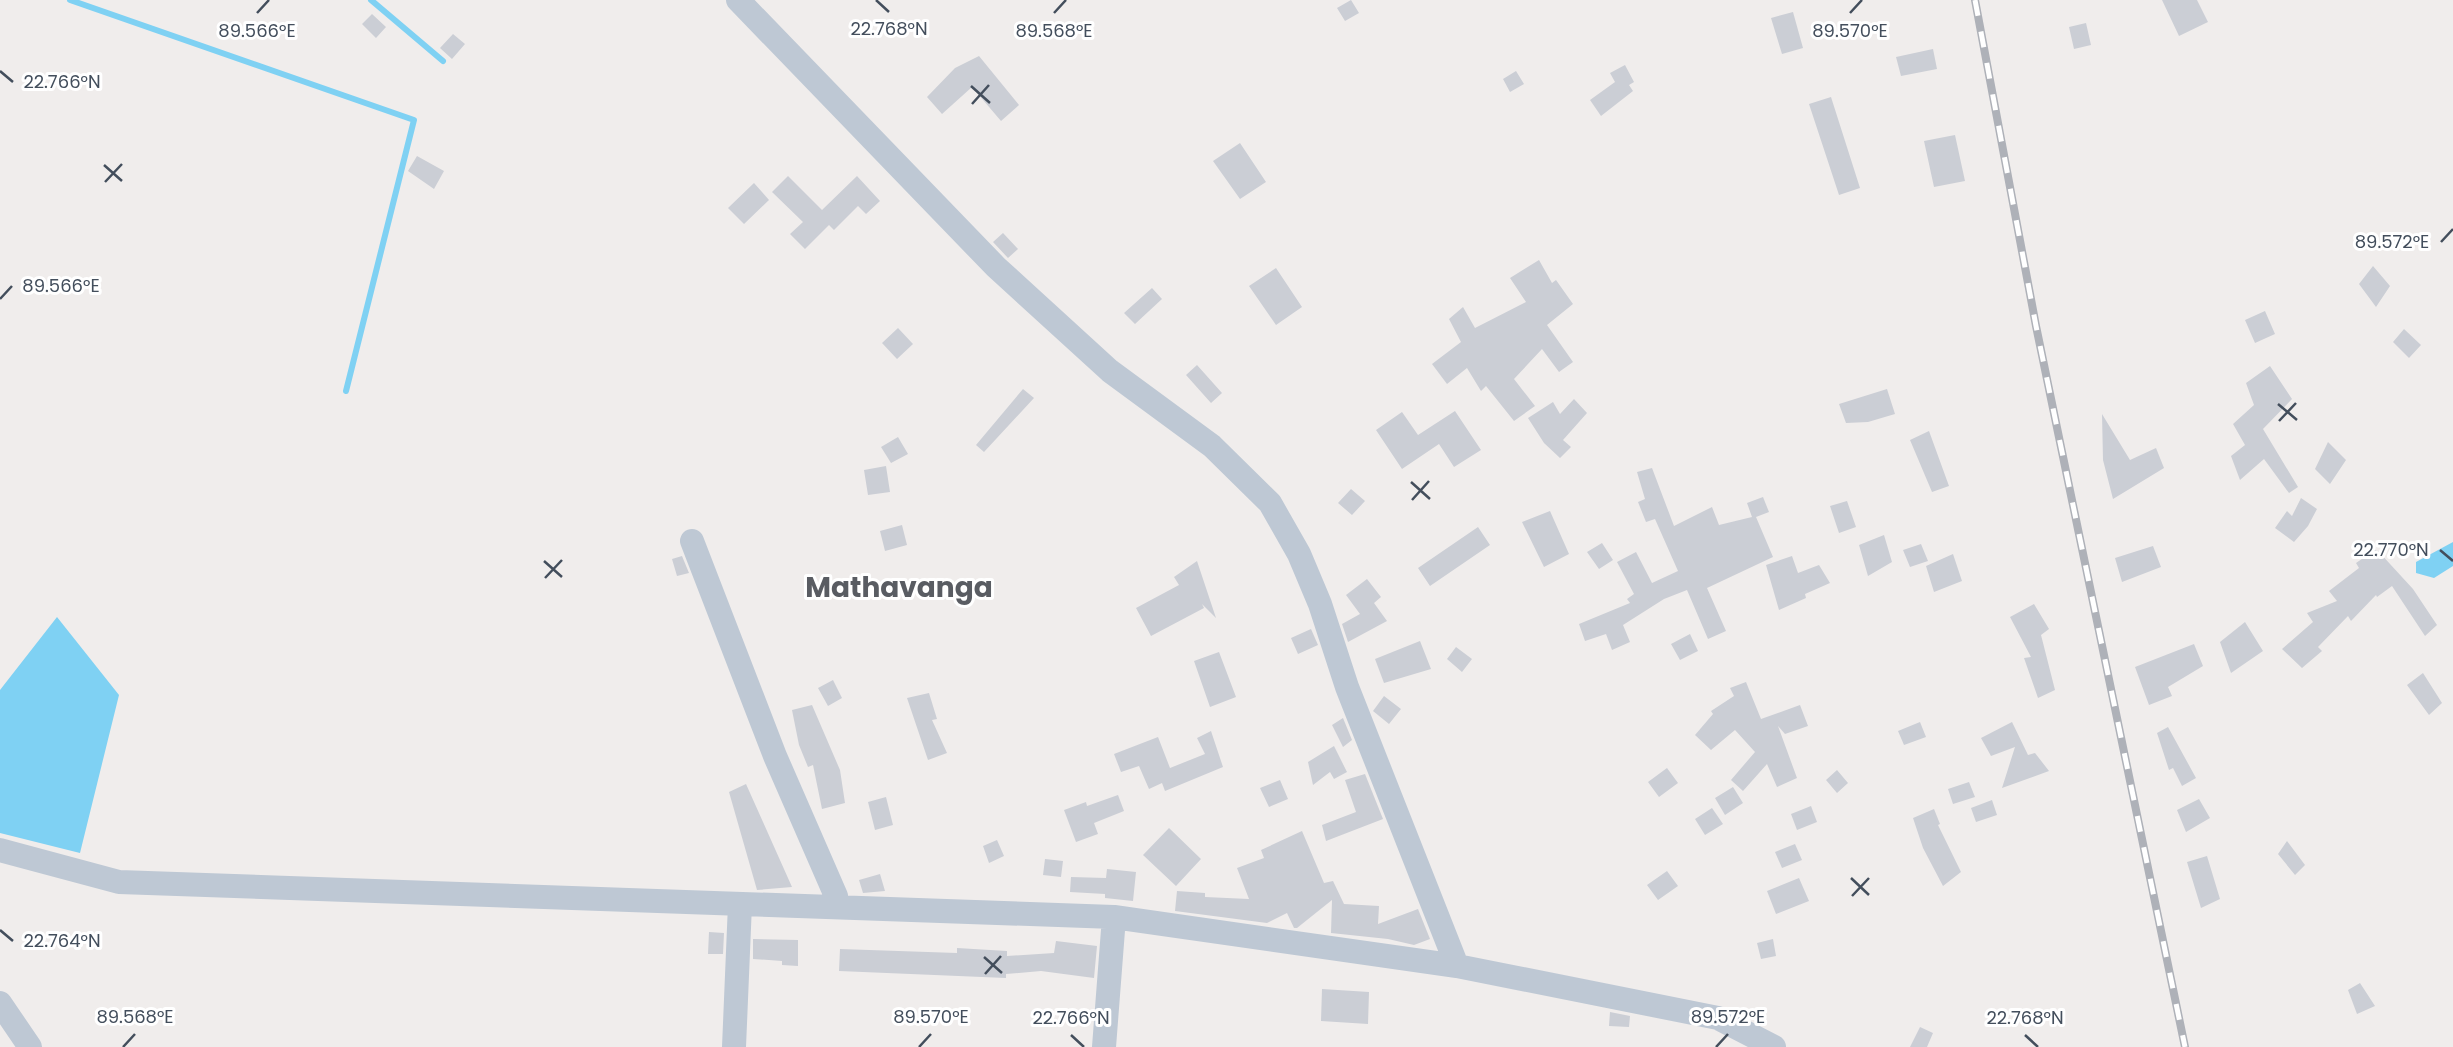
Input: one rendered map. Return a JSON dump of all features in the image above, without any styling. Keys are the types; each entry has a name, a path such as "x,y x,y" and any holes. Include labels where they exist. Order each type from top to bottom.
{"street":[{"path":"738,0 996,267 1110,371 1212,446 1270,503 1299,554 1320,604 1347,687 1457,966"},
{"path":"692,541 775,756 836,896"},
{"path":"0,850 120,882 1114,917 1457,966 1718,1018 1774,1047"},
{"path":"734,1047 740,904"},
{"path":"1104,1047 1114,917"},
{"path":"0,1003 30,1047"}],"water":[{"path":"2453,542 2453,566 2434,578 2416,573 2416,562"},
{"path":"57,617 119,695 80,853 0,833 0,690"}],"building":[{"path":"1351,0 1359,13 1345,21 1337,8"},
{"path":"2162,0 2197,0 2208,22 2179,36"},
{"path":"1793,12 1803,48 1782,54 1771,18"},
{"path":"372,14 386,27 376,38 362,24"},
{"path":"2086,23 2091,45 2074,49 2069,27"},
{"path":"453,34 465,44 452,59 440,48"},
{"path":"1933,49 1937,69 1901,76 1896,57"},
{"path":"979,56 1019,105 1001,121 972,87 942,114 927,97 955,68"},
{"path":"1625,65 1634,82 1629,85 1633,91 1601,116 1590,100 1615,82 1610,73"},
{"path":"1516,71 1524,84 1510,92 1503,79"},
{"path":"1831,97 1860,188 1839,195 1809,104"},
{"path":"1955,135 1965,181 1934,187 1924,141"},
{"path":"1240,143 1266,182 1240,199 1213,161"},
{"path":"417,156 444,171 434,189 408,171"},
{"path":"788,176 822,210 857,176 880,201 866,214 858,206 834,230 829,225 805,249 790,234 803,222 772,192"},
{"path":"754,183 769,200 744,224 728,208"},
{"path":"1003,233 1018,249 1008,258 993,242"},
{"path":"1539,260 1552,283 1556,280 1573,304 1547,325 1573,362 1559,372 1542,349 1514,379 1535,406 1514,421 1486,386 1481,391 1467,368 1447,384 1432,364 1461,342 1449,319 1463,307 1475,328 1526,302 1510,278"},
{"path":"2373,266 2390,286 2376,307 2359,284"},
{"path":"1276,268 1302,307 1276,325 1249,286"},
{"path":"1152,288 1162,299 1135,324 1124,313"},
{"path":"2265,311 2275,334 2255,343 2245,320"},
{"path":"898,328 913,344 897,359 882,343"},
{"path":"2404,329 2421,345 2409,358 2393,342"},
{"path":"1197,365 1222,393 1211,403 1186,375"},
{"path":"2270,366 2292,399 2263,429 2298,487 2289,493 2264,459 2240,480 2231,456 2245,445 2233,424 2254,405 2246,383"},
{"path":"1023,389 1034,398 984,452 976,445"},
{"path":"1887,389 1895,414 1868,422 1846,423 1839,404"},
{"path":"1574,399 1587,413 1563,440 1571,447 1560,458 1544,443 1528,418 1553,402 1560,414"},
{"path":"1455,411 1481,450 1454,467 1439,444 1402,469 1376,430 1402,412 1418,435"},
{"path":"2102,414 2130,460 2156,448 2164,468 2113,499 2103,460"},
{"path":"1929,431 1949,486 1932,492 1910,440"},
{"path":"898,437 908,454 891,463 881,447"},
{"path":"2328,442 2346,460 2330,484 2315,469"},
{"path":"886,466 890,492 868,495 864,470"},
{"path":"1652,468 1674,526 1712,507 1719,525 1752,517 1747,503 1763,497 1769,512 1756,517 1773,557 1707,588 1726,631 1708,639 1687,590 1664,599 1623,625 1630,642 1612,650 1606,634 1585,641 1579,624 1630,603 1627,599 1634,594 1617,562 1636,552 1652,583 1678,571 1655,519 1646,522 1638,502 1645,499 1637,472"},
{"path":"1351,489 1365,501 1352,515 1338,503"},
{"path":"2301,498 2317,509 2308,526 2294,542 2275,528 2287,511 2292,516"},
{"path":"1847,501 1856,527 1839,533 1830,506"},
{"path":"1550,511 1569,554 1544,567 1522,522"},
{"path":"902,525 907,545 885,551 880,531"},
{"path":"1478,527 1490,545 1430,586 1418,568"},
{"path":"1884,535 1892,562 1868,576 1859,545"},
{"path":"1602,543 1613,560 1599,569 1587,552"},
{"path":"1921,544 1928,561 1910,567 1903,550"},
{"path":"2153,546 2161,567 2122,582 2115,558"},
{"path":"2375,550 2413,589 2437,625 2425,636 2392,586 2377,597 2376,595 2351,621 2348,616 2318,647 2322,651 2302,668 2282,649 2313,622 2307,613 2337,601 2329,591 2359,568 2356,563"},
{"path":"1953,554 1962,581 1934,592 1926,566"},
{"path":"682,556 689,573 677,576 672,559"},
{"path":"1792,556 1798,573 1819,565 1830,583 1779,610 1766,565"},
{"path":"1197,561 1216,618 1202,604 1204,608 1151,636 1136,608 1179,585 1174,577"},
{"path":"1367,579 1381,597 1374,603 1387,621 1348,642 1342,624 1360,614 1346,595"},
{"path":"2034,604 2049,629 2041,635 2055,690 2038,698 2024,658 2031,657 2010,617"},
{"path":"2245,622 2263,651 2231,673 2220,642"},
{"path":"1311,629 1318,645 1298,654 1291,638"},
{"path":"1690,634 1698,651 1680,660 1671,644"},
{"path":"1420,641 1431,669 1384,683 1375,659"},
{"path":"2194,644 2203,666 2168,687 2172,696 2149,705 2135,667"},
{"path":"1456,647 1472,659 1462,672 1447,659"},
{"path":"1219,652 1236,697 1210,707 1194,661"},
{"path":"2423,673 2442,703 2429,715 2407,685"},
{"path":"833,680 842,698 828,706 818,688"},
{"path":"1746,682 1761,719 1800,705 1808,726 1785,734 1778,726 1797,778 1777,787 1767,764 1743,791 1731,780 1755,752 1735,730 1711,750 1695,735 1713,714 1711,711 1734,696 1730,688"},
{"path":"929,693 937,719 932,720 947,753 928,760 907,698"},
{"path":"1384,696 1401,709 1389,724 1373,711"},
{"path":"812,705 840,770 845,803 822,809 813,765 808,767 799,745 792,710"},
{"path":"1343,718 1352,740 1343,747 1332,725"},
{"path":"1920,722 1926,737 1904,745 1898,731"},
{"path":"2012,722 2028,755 2035,753 2049,771 2002,788 2015,747 1991,756 1981,738"},
{"path":"2168,727 2196,778 2182,786 2173,768 2169,770 2157,733"},
{"path":"1211,731 1223,767 1165,791 1162,783 1149,789 1139,766 1121,772 1114,754 1158,737 1170,768 1205,754 1197,738"},
{"path":"1334,746 1347,772 1334,779 1330,772 1313,785 1308,762"},
{"path":"1667,768 1678,783 1659,797 1648,782"},
{"path":"1837,770 1848,783 1837,793 1826,780"},
{"path":"1365,774 1383,819 1326,841 1322,825 1356,812 1345,780"},
{"path":"1280,780 1288,799 1269,807 1260,788"},
{"path":"1969,782 1975,797 1953,804 1948,789"},
{"path":"746,784 792,887 757,890 729,792"},
{"path":"1733,787 1743,803 1725,815 1715,798"},
{"path":"1118,795 1124,811 1094,823 1098,834 1076,842 1064,810 1086,802 1087,806"},
{"path":"886,797 893,825 875,830 868,802"},
{"path":"2199,799 2210,818 2186,832 2177,810"},
{"path":"1992,800 1997,815 1976,822 1971,808"},
{"path":"1811,806 1817,822 1797,830 1791,814"},
{"path":"1712,808 1723,824 1705,835 1695,819"},
{"path":"1934,809 1940,824 1938,825 1961,872 1943,886 1923,848 1913,818"},
{"path":"1169,828 1201,859 1176,886 1143,855"},
{"path":"1302,831 1324,883 1333,881 1344,904 1379,906 1378,924 1418,909 1430,939 1414,945 1388,939 1331,933 1332,900 1297,928 1294,928 1287,913 1267,923 1175,911 1177,891 1205,893 1205,897 1249,899 1237,868 1264,858 1261,850"},
{"path":"997,840 1004,856 989,863 983,846"},
{"path":"2287,841 2305,865 2295,875 2278,854"},
{"path":"1795,844 1802,860 1782,868 1775,852"},
{"path":"2207,856 2220,899 2201,908 2187,862"},
{"path":"1045,859 1063,861 1061,877 1043,875"},
{"path":"1107,869 1136,872 1133,901 1105,898 1105,894 1070,892 1071,877 1106,878"},
{"path":"1667,871 1678,886 1658,900 1647,885"},
{"path":"880,874 885,891 863,893 859,880"},
{"path":"1799,878 1809,901 1776,914 1767,891"},
{"path":"709,932 724,933 723,954 708,954"},
{"path":"753,939 798,940 798,966 782,965 782,961 753,959"},
{"path":"1773,939 1776,956 1761,959 1757,943"},
{"path":"1056,941 1097,946 1094,978 1041,971 1006,974 1006,978 839,971 840,949 957,953 957,948 1007,951 1007,956 1054,953"},
{"path":"2360,983 2375,1006 2357,1014 2348,990"},
{"path":"1322,989 1369,992 1368,1024 1321,1021"},
{"path":"1610,1012 1630,1016 1629,1027 1609,1026"},
{"path":"1920,1027 1933,1033 1927,1047 1910,1047"}],"waterway":[{"path":"70,0 414,120 346,391"},
{"path":"371,0 443,61"}],"railway":[{"path":"1975,0 2036,326 2185,1047"}],"district":[{"name":"Mathavanga","path":"899,587"}]}
